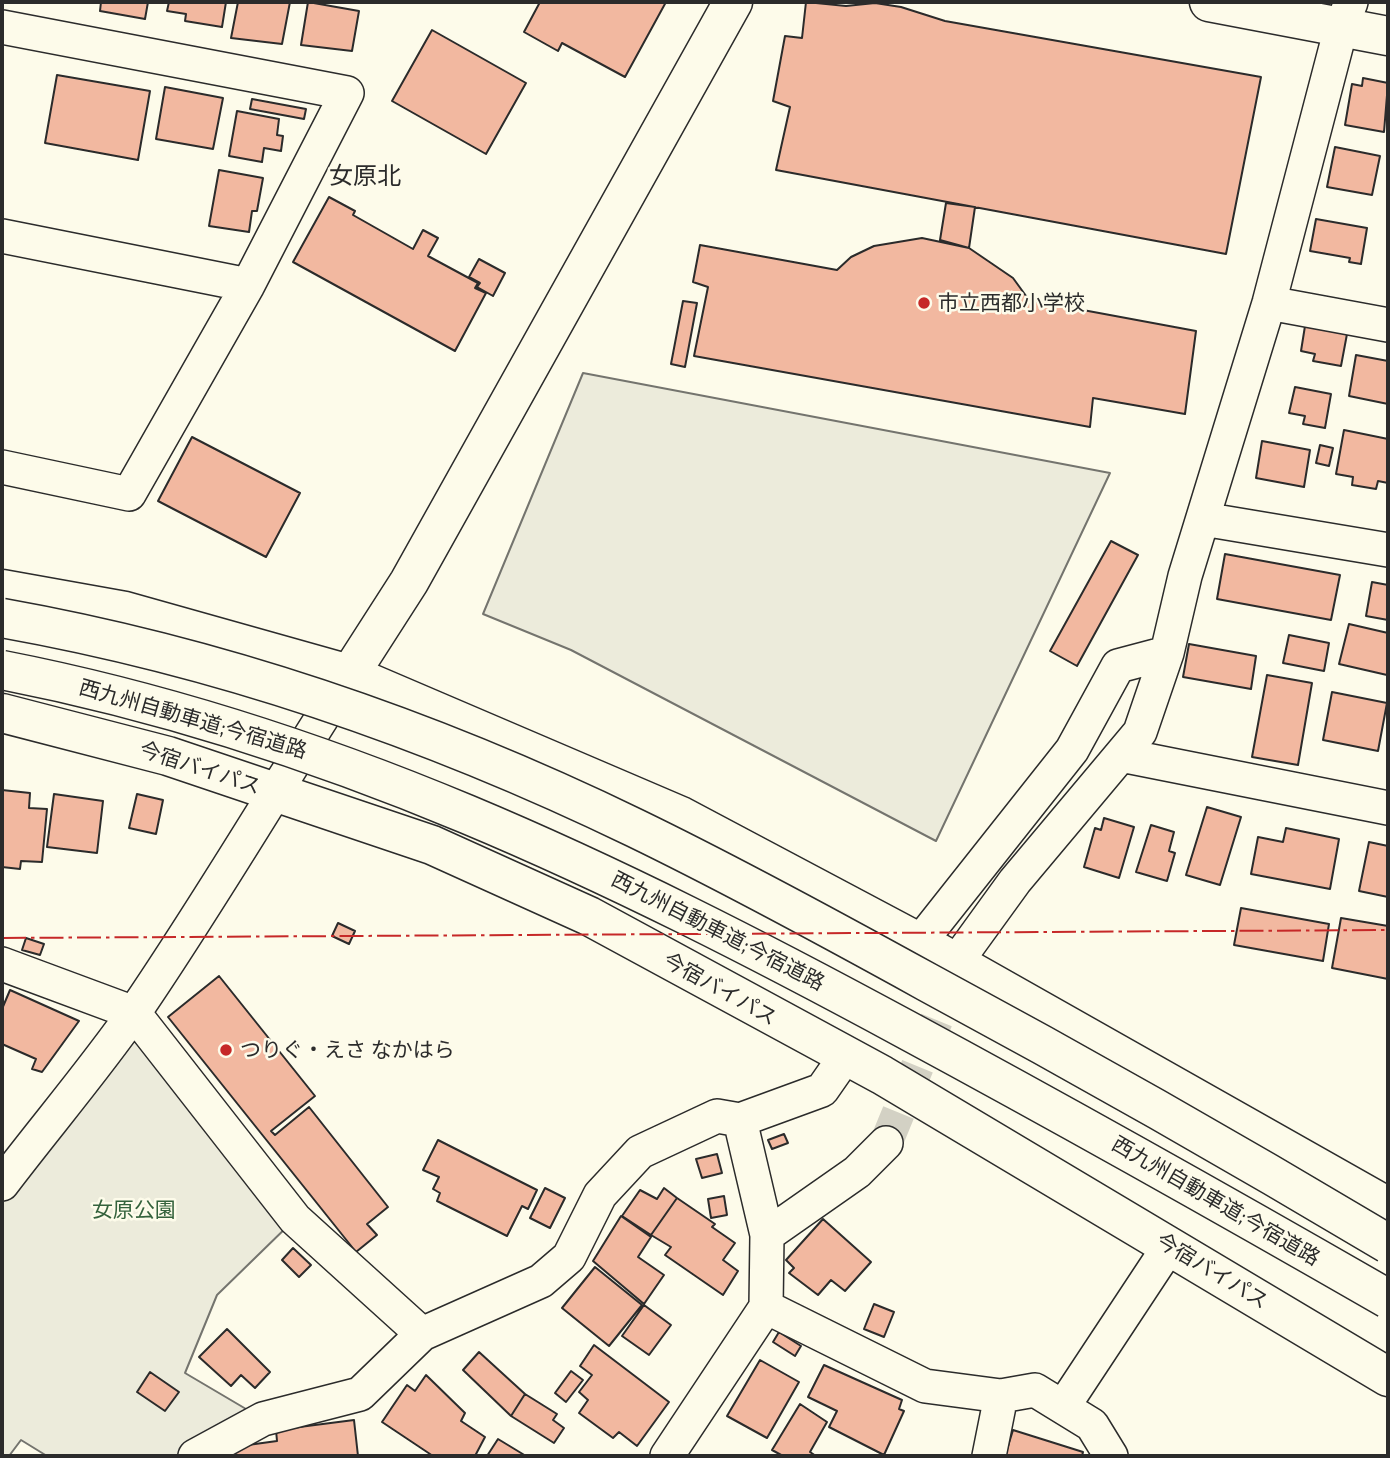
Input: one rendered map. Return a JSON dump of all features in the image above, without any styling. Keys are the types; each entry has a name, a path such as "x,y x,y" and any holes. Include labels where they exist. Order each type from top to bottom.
{"main road":[{"path":"344,682 409,582 733,2"},
{"path":"1209,2 1346,15 1388,36"},
{"path":"2,589 125,611 344,682 681,816 920,942 1388,1207"},
{"path":"2,618 57,628 202,663 347,708 469,755 633,827 787,905 1179,1119 1388,1244"},
{"name":"西九州自動車道;今宿道路","path":"2,670 188,714 324,757 447,805 607,874 762,952 1126,1148 1388,1299"},
{"name":"今宿バイパス","path":"2,713 168,756 432,845 589,916 845,1058 882,1075 1388,1377"}],"street":[{"path":"965,950 1015,881 1140,732 1167,653 1203,519 1269,303 1346,15"},
{"path":"2,27 348,93 247,285 129,494 2,467"},
{"path":"2,236 247,285"},
{"path":"1269,303 1388,325"},
{"path":"1203,519 1388,551"},
{"path":"920,942 1072,750 1118,666 1167,653"},
{"path":"2,1184 134,1013 237,858 344,682"},
{"path":"1121,755 1388,808"},
{"path":"2,964 134,1013 295,1219 422,1334"},
{"path":"195,1456 263,1419 360,1394 422,1334 541,1281 569,1257 600,1195 640,1153 717,1116 740,1120 822,1090 845,1058"},
{"path":"667,1456 766,1307 767,1235 740,1120"},
{"path":"767,1235 857,1172 886,1143"},
{"path":"1063,1407 1170,1245"},
{"path":"766,1307 925,1387 1001,1396 1035,1390 1092,1425 1111,1456"},
{"path":"989,1456 1001,1396"}],"green space":[{"path":"583,373 1110,473 936,841 571,650 483,614"},
{"name":"女原公園","path":"134,1013 295,1219 217,1295 185,1373 263,1419 195,1456 47,1456 21,1440 9,1456 2,1456 2,1184"}],"building":[{"path":"101,2 148,2 145,19 100,11"},
{"path":"169,2 226,2 222,27 185,21 186,14 167,11"},
{"path":"238,2 290,2 282,44 231,38"},
{"path":"308,2 359,11 352,51 301,45"},
{"path":"540,2 666,2 625,77 562,43 558,51 524,32"},
{"path":"806,2 846,6 875,3 901,7 945,21 1261,77 1226,254 776,170 790,107 773,101 785,36 802,38"},
{"path":"432,30 526,83 486,154 392,101"},
{"path":"57,75 150,91 138,160 45,143"},
{"path":"1363,78 1388,83 1384,132 1345,125 1352,84 1362,86"},
{"path":"165,87 223,98 213,149 156,139"},
{"path":"252,99 306,109 304,119 250,109"},
{"path":"237,111 279,119 277,135 283,136 281,151 264,148 262,162 229,156"},
{"path":"1335,147 1380,156 1372,195 1327,187"},
{"path":"219,170 263,178 257,211 252,211 249,232 209,226"},
{"path":"329,197 355,211 353,215 413,249 423,230 438,238 428,256 478,283 475,288 486,293 455,351 293,262"},
{"path":"946,203 975,207 969,248 940,240"},
{"path":"1316,219 1367,228 1361,264 1349,262 1350,258 1310,251"},
{"path":"922,238 969,248 1013,278 1029,300 1196,331 1185,414 1093,398 1090,427 694,356 708,287 693,282 700,245 837,270 851,257 874,246"},
{"path":"479,259 505,273 493,296 477,287 480,283 469,277"},
{"path":"683,301 697,303 685,367 671,364"},
{"path":"1305,326 1347,334 1341,366 1313,361 1315,354 1301,351"},
{"path":"1356,355 1388,361 1388,404 1349,396"},
{"path":"1295,387 1331,394 1325,428 1303,424 1305,416 1289,413"},
{"path":"1344,430 1388,439 1388,483 1378,481 1376,489 1352,485 1353,477 1336,474"},
{"path":"192,437 300,493 266,557 158,501"},
{"path":"1262,441 1310,450 1304,487 1256,478"},
{"path":"1320,445 1333,448 1329,466 1316,463"},
{"path":"1111,541 1138,555 1077,666 1050,651"},
{"path":"1225,554 1340,575 1331,620 1217,599"},
{"path":"1372,582 1388,585 1388,620 1366,616"},
{"path":"1349,624 1388,633 1387,675 1339,664"},
{"path":"1289,635 1329,643 1324,671 1283,663"},
{"path":"1189,644 1256,656 1251,689 1183,677"},
{"path":"1267,675 1312,683 1298,765 1252,757"},
{"path":"1332,692 1387,703 1378,751 1323,740"},
{"path":"2,790 30,793 29,808 47,809 42,862 21,861 20,869 2,867"},
{"path":"54,794 103,801 97,853 47,847"},
{"path":"137,794 163,800 156,834 129,828"},
{"path":"1207,807 1241,817 1220,885 1186,875"},
{"path":"1104,818 1134,827 1119,878 1084,867 1095,828 1101,830"},
{"path":"1151,825 1174,832 1169,851 1175,853 1167,881 1136,872"},
{"path":"1286,828 1339,839 1330,889 1251,874 1258,837 1283,842"},
{"path":"1369,842 1388,846 1388,897 1359,891"},
{"path":"1241,908 1329,924 1323,961 1234,945"},
{"path":"1341,918 1388,926 1388,979 1332,968"},
{"path":"338,923 355,931 349,944 332,936"},
{"path":"26,938 44,944 40,955 22,950"},
{"path":"219,976 315,1096 271,1131 275,1135 309,1107 388,1207 367,1224 377,1235 356,1252 168,1017"},
{"path":"10,990 79,1021 42,1072 32,1069 36,1059 2,1044 2,1009"},
{"path":"784,1134 788,1143 772,1149 768,1140"},
{"path":"438,1140 537,1190 528,1209 522,1206 507,1236 437,1201 440,1193 433,1189 439,1177 423,1170"},
{"path":"717,1154 722,1173 702,1178 696,1159"},
{"path":"545,1188 565,1198 550,1228 530,1218"},
{"path":"664,1188 677,1198 651,1235 622,1216 640,1190 657,1199"},
{"path":"724,1196 727,1215 711,1218 708,1199"},
{"path":"677,1198 715,1224 712,1227 735,1243 723,1260 738,1271 723,1295 665,1255 671,1247 651,1235"},
{"path":"621,1216 651,1237 638,1257 664,1275 644,1304 593,1261"},
{"path":"823,1219 871,1262 845,1291 831,1280 818,1295 789,1273 794,1268 786,1260"},
{"path":"293,1248 311,1265 299,1277 282,1260"},
{"path":"595,1267 642,1305 609,1346 562,1308"},
{"path":"874,1304 894,1312 884,1337 864,1329"},
{"path":"644,1305 671,1325 649,1355 622,1336"},
{"path":"227,1329 270,1372 255,1388 241,1375 231,1386 199,1357"},
{"path":"779,1332 801,1346 795,1356 773,1342"},
{"path":"594,1345 669,1402 637,1446 619,1432 613,1438 579,1413 588,1400 579,1392 592,1375 580,1366"},
{"path":"479,1352 525,1394 511,1416 463,1370"},
{"path":"760,1360 799,1382 767,1438 727,1416"},
{"path":"824,1365 902,1400 899,1409 904,1411 884,1455 829,1427 837,1411 808,1397"},
{"path":"571,1371 583,1380 566,1402 555,1393"},
{"path":"150,1372 179,1392 165,1411 137,1392"},
{"path":"426,1375 465,1413 461,1421 485,1437 475,1456 433,1456 382,1422 407,1385 415,1391"},
{"path":"525,1394 557,1414 553,1420 564,1428 554,1443 511,1416"},
{"path":"800,1404 827,1422 810,1452 816,1456 783,1456 772,1450"},
{"path":"354,1420 358,1456 227,1456 226,1448 277,1441 276,1430"},
{"path":"1013,1430 1083,1452 1082,1456 1005,1456"},
{"path":"498,1439 526,1456 487,1456"}],"tunnel":[{"path":"886,1143 957,970"}],"power":[{"path":"2,938 1388,930"}],"place":[{"name":"市立西都小学校","path":"924,303"},
{"name":"つりぐ・えさ なかはら","path":"226,1050"}],"district":[{"name":"女原北","path":"365,176"}]}
